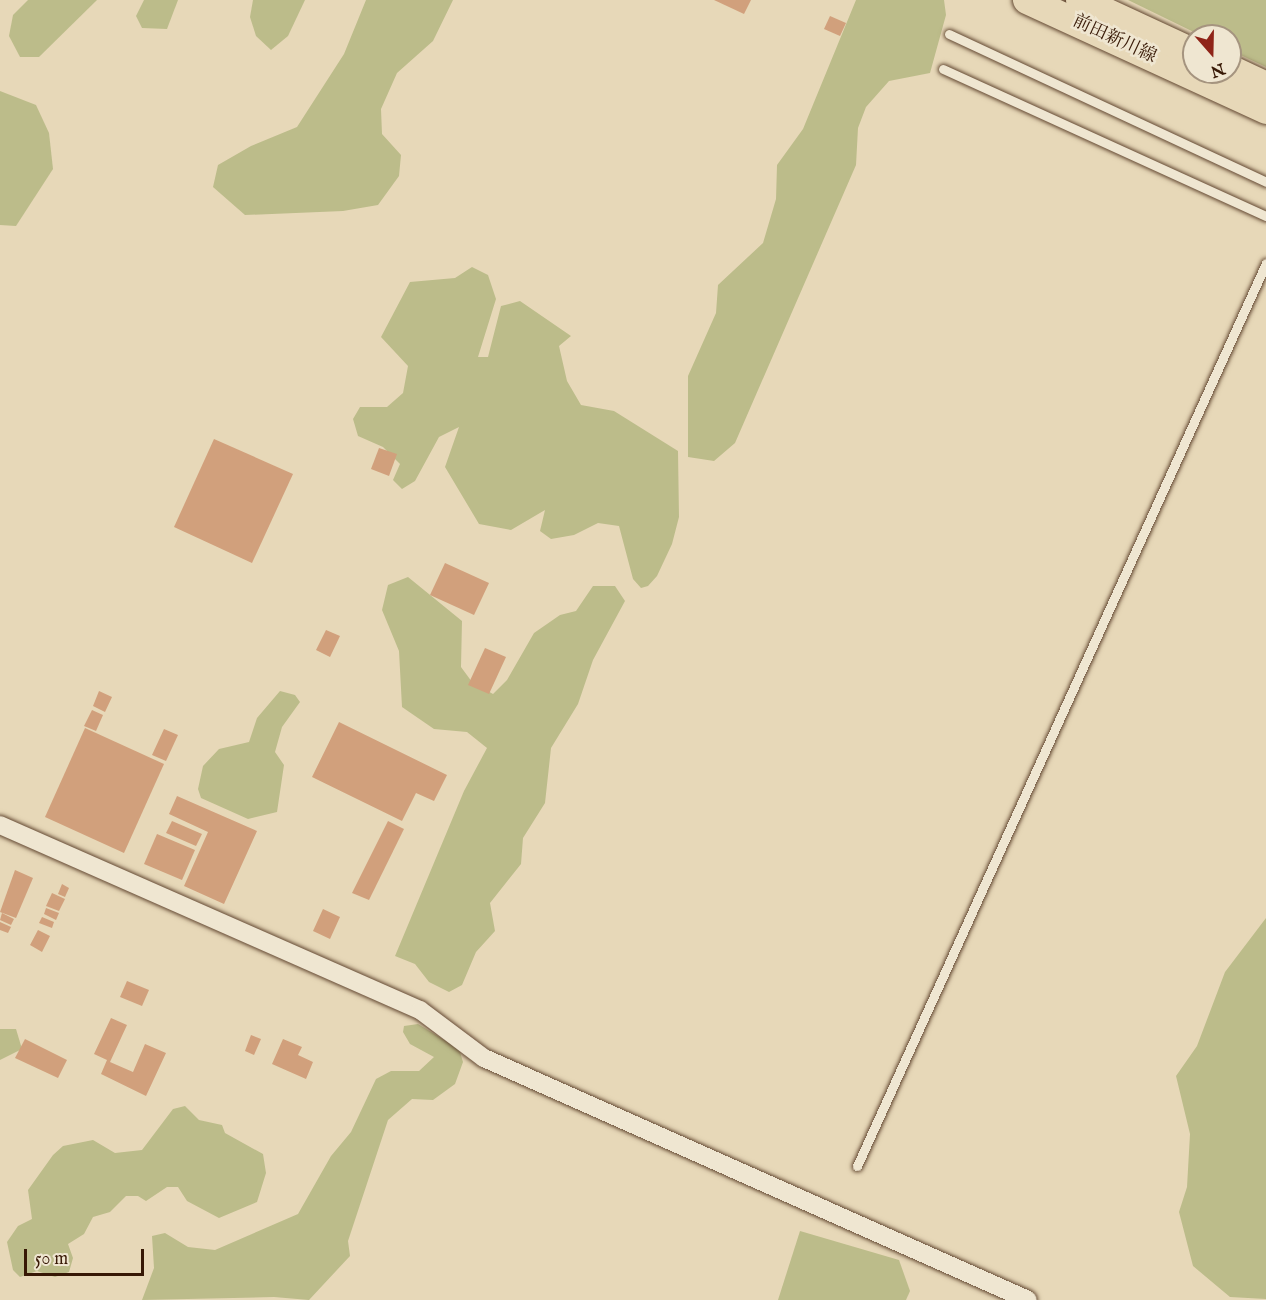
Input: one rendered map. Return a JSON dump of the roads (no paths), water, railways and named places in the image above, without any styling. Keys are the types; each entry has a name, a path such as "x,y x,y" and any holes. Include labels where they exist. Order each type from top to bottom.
{"main road":[{"name":"前田新川線","path":"1027,0 1266,110"},
{"name":"前田新川線","path":"1080,0 1182,47"},
{"path":"1242,75 1266,86"}],"street":[{"path":"0,825 420,1010 484,1058 1028,1300"}],"lane":[{"path":"949,34 1266,182"},
{"path":"943,69 1266,216"},
{"path":"857,1166 1266,263"}]}
